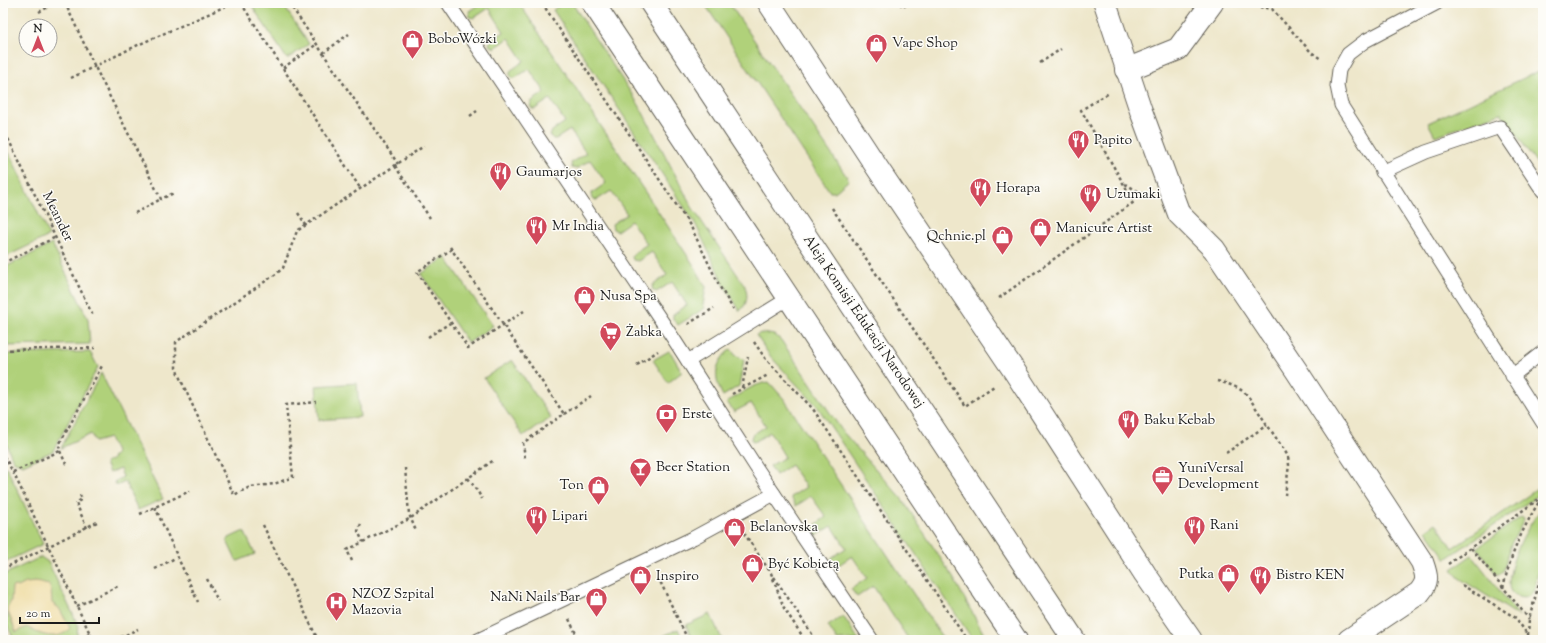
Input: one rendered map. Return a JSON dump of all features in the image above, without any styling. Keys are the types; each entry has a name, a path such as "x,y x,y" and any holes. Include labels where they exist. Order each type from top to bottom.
{"street":[{"path":"593,3 1016,640"},
{"name":"Aleja Komisji Edukacji Narodowej","path":"651,3 1074,640"},
{"path":"769,3 878,169 1016,372 1145,574 1190,640"},
{"path":"1105,3 1126,70 1180,214 1214,249 1296,370 1422,562 1427,578 1424,587 1419,594 1362,637"},
{"path":"1126,70 1178,49 1212,3"}],"lane":[{"path":"448,3 688,361 774,494 872,640"},
{"path":"1437,3 1421,6 1365,41 1348,54 1339,70 1337,86 1341,105 1382,172 1543,423"},
{"path":"1382,172 1426,152 1500,127 1543,192"},
{"path":"688,361 789,298"},
{"path":"1512,376 1543,352"},
{"path":"478,640 693,538 774,494"}],"path":[{"path":"39,12 55,3"},
{"path":"65,3 94,66 161,199"},
{"path":"71,78 140,44 233,3"},
{"path":"241,3 360,188"},
{"path":"289,3 398,164"},
{"path":"542,3 691,227 720,287 734,311"},
{"path":"900,3 902,7 909,3"},
{"path":"1233,3 1272,9 1311,52 1339,74"},
{"path":"323,53 349,34"},
{"path":"283,68 317,44"},
{"path":"1040,63 1061,49"},
{"path":"999,298 1134,202 1081,110 1112,91"},
{"path":"470,116 477,111"},
{"name":"Meander","path":"3,128 93,316"},
{"path":"316,402 286,405 293,477 274,484 250,487 234,495 176,368 176,342 283,268 297,231 424,146"},
{"path":"394,166 430,218"},
{"path":"1125,184 1152,199"},
{"path":"135,213 174,193"},
{"path":"832,208 965,406 1016,372"},
{"path":"298,213 306,225"},
{"path":"3,263 56,237"},
{"path":"524,311 503,324 468,348 416,272 451,248 503,324 564,414"},
{"path":"683,327 714,308"},
{"path":"428,337 450,322"},
{"path":"750,336 765,358 813,409 966,640"},
{"path":"3,350 95,348"},
{"path":"637,365 661,349"},
{"path":"742,388 748,357"},
{"path":"67,466 60,451 59,445 103,364"},
{"path":"716,405 742,388 768,376"},
{"path":"1217,381 1235,386 1244,391 1288,456 1289,466 1285,495"},
{"path":"525,458 523,442 591,396"},
{"path":"1226,453 1268,425"},
{"path":"13,472 60,451"},
{"path":"3,458 5,458 13,472 93,640"},
{"path":"352,561 347,550 411,518 494,460"},
{"path":"405,468 409,514 416,531"},
{"path":"468,478 482,500"},
{"path":"140,514 190,491"},
{"path":"80,495 82,500 76,503 87,528"},
{"path":"1446,566 1542,497"},
{"path":"1503,588 1510,559 1522,530 1542,497"},
{"path":"154,507 198,602"},
{"path":"3,569 98,522"},
{"path":"361,524 358,531 363,542"},
{"path":"263,525 318,640"},
{"path":"741,529 816,640"},
{"path":"1471,548 1529,619"},
{"path":"155,569 177,557"},
{"path":"1528,636 1529,619 1543,570"},
{"path":"656,573 688,640"},
{"path":"771,573 784,608 805,640"},
{"path":"208,579 218,600"},
{"path":"1462,585 1516,618 1531,640"},
{"path":"77,606 118,586"},
{"path":"567,615 579,640"},
{"path":"115,640 138,629"},
{"path":"3,631 7,640"},
{"path":"76,640 90,634"}],"green space":[{"path":"250,3 282,3 309,44 287,59"},
{"path":"481,3 519,3 695,267 706,287 703,305 705,308 678,325 673,319 673,315 687,305 672,282 656,292 652,289 653,285 667,275 652,252 638,261 633,260 632,257 634,253 647,244 631,221 617,231 613,229 612,224 627,214 611,191 597,200 592,199 592,193 606,183 590,160 576,169 572,168 571,163 586,153 570,130 556,139 553,139 550,136 552,131 565,122 550,99 535,109 532,109 530,106 532,101 545,92 529,69 515,78 512,78 510,71 524,61 509,38 495,48 489,45 491,40 504,32 489,8 474,18 470,17 469,11"},
{"path":"563,3 572,3 639,105 692,207 745,286 747,299 745,305 740,311 724,285 696,225 553,10"},
{"path":"704,3 729,3 849,180 835,192 830,192"},
{"path":"1543,69 1543,172 1501,113 1435,136 1428,123"},
{"path":"3,140 49,236 3,258 4,253"},
{"path":"52,244 88,319 90,344 3,346 3,268"},
{"path":"446,257 493,326 468,343 421,274"},
{"path":"761,333 775,335 781,340 843,432 902,499 954,579 987,640 973,640 817,406 770,356 756,335"},
{"path":"731,349 735,355 744,360 739,386 723,396 717,377 718,365 725,354"},
{"path":"669,351 682,372 668,383 653,360"},
{"path":"90,352 98,367 53,451 23,465 13,461 6,443 3,444 3,354"},
{"path":"512,360 551,418 523,436 484,378"},
{"path":"101,373 163,499 138,510 125,482 116,486 114,482 123,477 120,469 109,473 105,463 113,459 112,457 117,454 109,438 95,442 91,434 61,448"},
{"path":"769,382 784,399 944,640 909,640 873,586 857,597 851,589 867,578 852,556 837,566 831,558 846,548 832,526 816,536 811,528 826,517 811,496 796,506 791,497 806,487 791,465 776,475 770,466 785,457 770,432 756,441 753,442 751,439 752,435 766,426 751,403 734,412 727,402 752,387"},
{"path":"357,383 360,417 319,420 316,386"},
{"path":"3,466 7,468 43,544 3,563"},
{"path":"1543,485 1543,492 1446,559 1426,530 1436,523 1452,548"},
{"path":"1543,507 1543,561 1537,577 1535,589 1530,595 1523,598 1512,593 1510,589 1509,585 1512,564 1520,543"},
{"path":"1521,517 1524,520 1511,544 1503,572 1501,574 1496,574 1477,548"},
{"path":"244,531 255,554 238,561 236,560 227,541 229,538"},
{"path":"1472,555 1519,616 1459,578 1452,569"},
{"path":"41,557 48,562 78,625 77,635 65,640 14,640 5,620 8,616 7,613 3,611 3,575"},
{"path":"710,614 722,639 693,640 686,625"},
{"path":"843,616 859,640 837,640 828,626"},
{"path":"678,629 683,640 655,640"}],"sand":[{"path":"36,582 49,585 52,603 59,608 70,628 60,635 43,635 27,627 16,632 7,609 11,601 12,587 18,587 26,583"}],"place":[{"name":"BoboWózki","path":"413,60"},
{"name":"Vape Shop","path":"876,64"},
{"name":"Papito","path":"1078,160"},
{"name":"Gaumarjos","path":"500,192"},
{"name":"Horapa","path":"981,208"},
{"name":"Uzumaki","path":"1090,214"},
{"name":"Mr India","path":"537,246"},
{"name":"Manicure Artist","path":"1041,248"},
{"name":"Qchnie.pl","path":"1002,256"},
{"name":"Nusa Spa","path":"584,316"},
{"name":"Żabka","path":"611,352"},
{"name":"Erste","path":"667,434"},
{"name":"Baku Kebab","path":"1129,440"},
{"name":"Beer Station","path":"640,488"},
{"name":"YuniVersal Development","path":"1163,496"},
{"name":"Ton","path":"599,506"},
{"name":"Lipari","path":"537,536"},
{"name":"Rani","path":"1195,546"},
{"name":"Belanovska","path":"734,548"},
{"name":"Być Kobietą","path":"752,584"},
{"name":"Putka","path":"1229,594"},
{"name":"Inspiro","path":"640,596"},
{"name":"Bistro KEN","path":"1261,596"},
{"name":"NaNi Nails Bar","path":"596,618"},
{"name":"NZOZ Szpital Mazovia","path":"336,622"}]}
